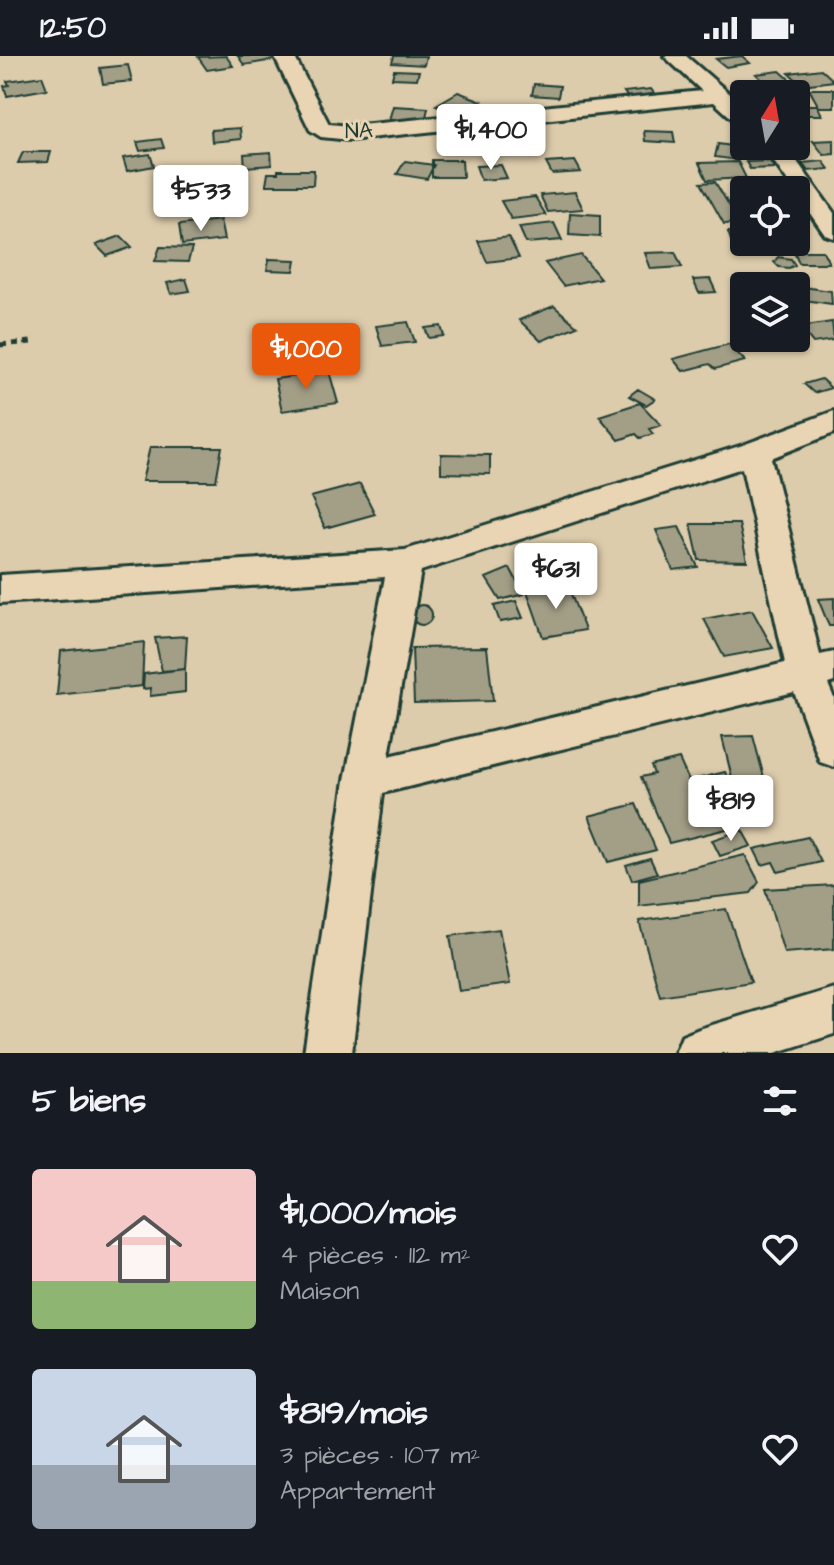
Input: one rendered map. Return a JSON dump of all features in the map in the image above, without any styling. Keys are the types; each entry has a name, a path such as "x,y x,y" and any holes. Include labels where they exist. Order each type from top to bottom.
{"street":[{"name":"NA","path":"284,56 321,130 350,133 706,97 717,93"},
{"path":"674,56 730,105"},
{"path":"784,160 834,230"},
{"path":"0,589 405,563 754,453 834,421"},
{"path":"754,453 820,671 834,750"},
{"path":"328,1053 365,780 405,563"},
{"path":"365,780 820,671"},
{"path":"699,1053 834,1011"}],"path":[{"path":"0,345 32,342"}],"building":[{"path":"226,56 233,66 207,70 198,57"},
{"path":"238,56 278,56 280,59 244,65"},
{"path":"394,56 426,56 424,65 392,63"},
{"path":"742,56 750,63 726,67 716,59"},
{"path":"128,65 132,81 103,84 100,68"},
{"path":"821,69 834,81 810,84 810,80 797,80 789,73"},
{"path":"394,70 419,71 417,79 392,78"},
{"path":"780,71 790,80 762,80 756,74"},
{"path":"42,76 47,89 7,96 4,86 9,85 7,81"},
{"path":"534,84 560,86 558,97 532,95"},
{"path":"651,89 656,96 629,99 624,92"},
{"path":"810,89 834,89 834,107 819,107"},
{"path":"458,92 482,101 460,114 436,105"},
{"path":"810,105 817,105 822,115 810,115"},
{"path":"393,106 428,108 425,122 389,120"},
{"path":"240,128 241,139 212,142 211,130"},
{"path":"644,131 673,132 675,143 645,141"},
{"path":"489,137 517,138 518,150 489,150"},
{"path":"161,139 164,148 140,151 137,142"},
{"path":"834,140 834,154 824,155 813,141"},
{"path":"718,144 730,146 730,159 715,157"},
{"path":"23,152 51,152 48,162 18,163"},
{"path":"271,152 272,165 245,167 244,154"},
{"path":"150,154 154,166 127,171 123,158"},
{"path":"432,160 462,160 463,177 432,177"},
{"path":"405,161 434,165 427,179 397,174"},
{"path":"575,161 581,172 552,174 546,163"},
{"path":"770,161 774,168 750,169 746,162"},
{"path":"823,161 829,169 808,171 802,163"},
{"path":"738,162 745,176 707,180 699,163"},
{"path":"501,165 507,178 481,180 476,166"},
{"path":"278,170 314,170 313,185 266,185 268,173 278,173"},
{"path":"217,181 243,189 228,201 202,193"},
{"path":"715,182 730,207 730,224 724,224 701,183"},
{"path":"575,192 583,209 548,212 540,195"},
{"path":"535,197 546,215 511,219 501,201"},
{"path":"570,213 600,215 600,237 569,235"},
{"path":"220,220 224,240 182,245 179,225"},
{"path":"554,223 562,240 526,243 519,227"},
{"path":"121,236 132,247 107,256 96,245"},
{"path":"509,237 519,258 487,262 478,241"},
{"path":"160,247 192,248 188,262 155,261"},
{"path":"810,251 823,251 829,263 799,263 796,256 810,256"},
{"path":"675,252 682,267 651,269 645,253"},
{"path":"581,255 600,278 563,286 545,263"},
{"path":"778,257 791,259 795,265 779,267 774,262"},
{"path":"269,259 296,260 294,271 267,270"},
{"path":"186,279 190,291 171,294 167,283"},
{"path":"710,279 716,292 699,293 693,280"},
{"path":"810,288 831,291 832,304 810,301"},
{"path":"554,306 577,326 541,341 519,320"},
{"path":"408,322 415,342 382,346 376,326"},
{"path":"832,322 834,340 813,343 810,325"},
{"path":"441,326 444,336 429,338 425,328"},
{"path":"729,344 730,352 737,352 745,361 715,369 710,364 683,371 673,359"},
{"path":"329,371 338,403 282,411 275,379"},
{"path":"821,379 831,388 814,393 804,384"},
{"path":"638,389 655,399 646,405 629,396"},
{"path":"640,403 661,425 649,429 653,434 640,438 636,434 619,440 599,416"},
{"path":"150,447 222,447 216,481 142,481"},
{"path":"441,454 490,455 490,474 441,473"},
{"path":"360,484 375,514 325,528 311,497"},
{"path":"691,524 739,524 747,561 699,560"},
{"path":"679,527 698,567 673,570 656,530"},
{"path":"510,568 524,594 500,600 486,578"},
{"path":"567,584 585,630 543,637 527,591"},
{"path":"834,598 834,626 829,626 818,599"},
{"path":"516,601 523,618 500,622 494,606"},
{"path":"422,605 429,608 432,615 429,622 422,625 415,622 412,615 415,608"},
{"path":"752,610 773,648 724,657 704,619"},
{"path":"187,636 185,669 162,671 155,638"},
{"path":"144,642 142,686 57,695 61,651"},
{"path":"487,647 493,701 414,703 412,648"},
{"path":"185,669 185,692 150,696 151,688 143,689 144,674"},
{"path":"753,736 765,781 733,782 722,737"},
{"path":"679,759 689,781 725,772 751,823 669,843 641,777 654,774 651,766"},
{"path":"636,804 656,850 608,862 589,816"},
{"path":"742,830 751,846 720,856 712,840"},
{"path":"808,837 821,862 778,872 773,862 762,865 754,849"},
{"path":"745,855 759,882 751,893 639,906 639,880"},
{"path":"650,858 657,873 632,880 626,865"},
{"path":"834,885 834,949 784,953 765,889"},
{"path":"726,909 751,982 660,996 639,921"},
{"path":"499,929 510,984 459,991 450,936"}]}
